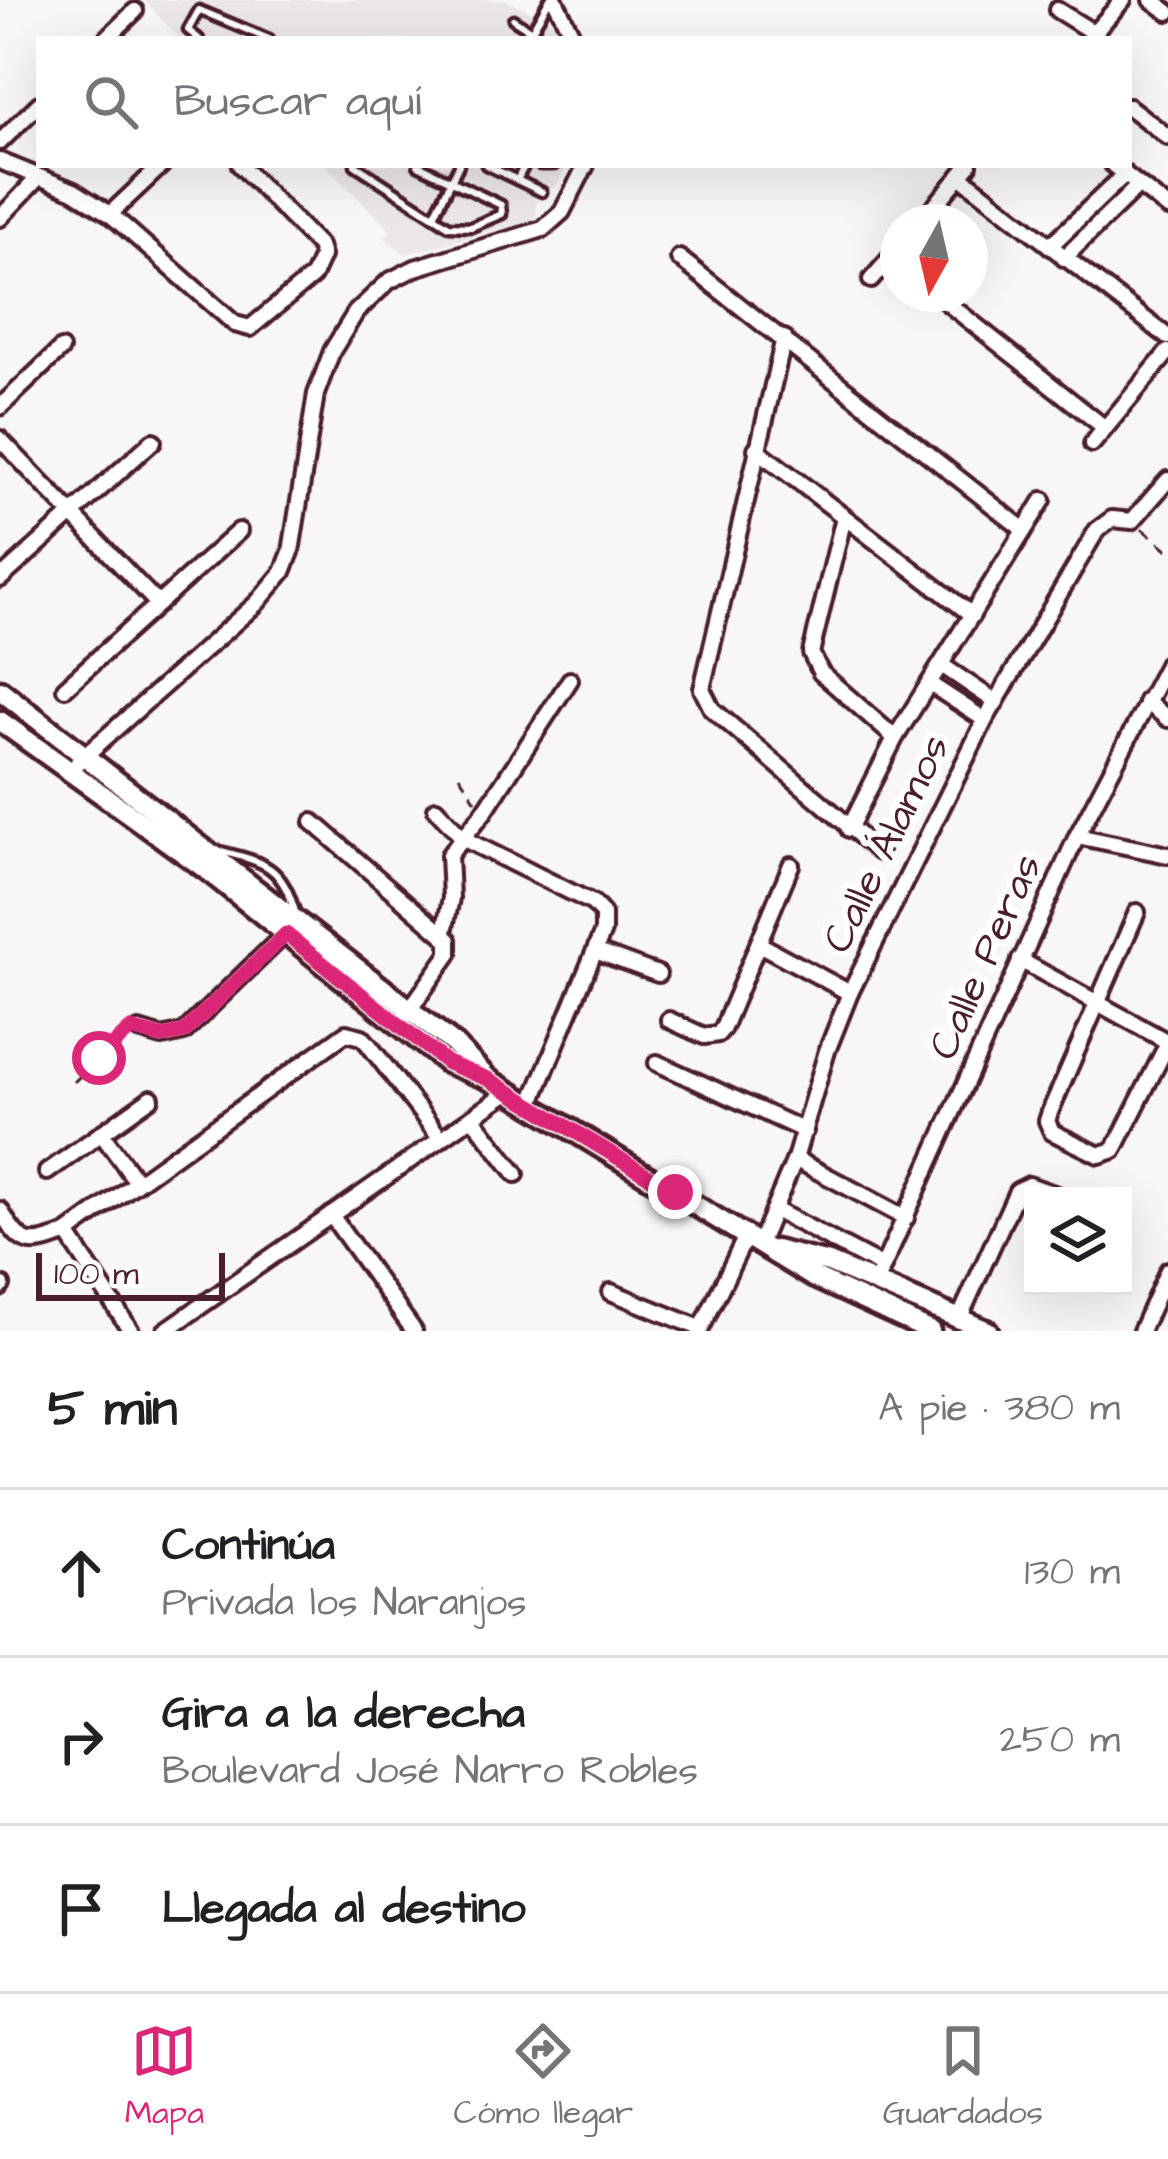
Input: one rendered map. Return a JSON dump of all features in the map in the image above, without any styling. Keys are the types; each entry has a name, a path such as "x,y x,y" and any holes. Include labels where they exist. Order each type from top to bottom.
{"street":[{"path":"552,0 572,36"},
{"path":"1057,10 1094,33 1123,0"},
{"path":"1152,0 1168,12"},
{"path":"109,36 135,11"},
{"path":"0,142 36,107"},
{"path":"1132,108 1166,131"},
{"path":"0,161 74,191 110,214 235,324 254,327 317,272 322,256 319,246 243,168"},
{"path":"110,214 159,168"},
{"path":"68,771 257,603 283,572 298,513 316,394 332,351 356,311 389,281 416,268 543,230 562,212 584,168"},
{"path":"936,204 965,170 1064,258 1168,338"},
{"path":"1050,246 1119,170 1168,208"},
{"path":"0,218 37,179"},
{"path":"1064,258 1138,186"},
{"path":"679,258 1024,530"},
{"path":"871,280 880,272"},
{"path":"960,312 1105,428"},
{"path":"784,338 706,662 704,697 712,709 880,852"},
{"path":"0,407 61,349"},
{"path":"1092,444 1168,352"},
{"path":"0,439 158,604"},
{"path":"0,579 153,441"},
{"path":"756,449 973,615"},
{"name":"Calle Álamos","path":"702,1330 760,1242 775,1210 850,993 985,720 1097,530 1112,519 1132,521 1168,480"},
{"path":"849,829 895,738 1043,500"},
{"path":"844,517 811,653 821,673 895,738"},
{"path":"65,688 239,530"},
{"name":"Calle Peras","path":"879,1276 1077,836 1168,663"},
{"path":"943,666 996,702"},
{"path":"405,1017 449,954 449,856 484,812 570,680"},
{"path":"930,684 985,720"},
{"path":"0,691 201,846 291,927 405,1017 447,1063 488,1079 864,1304 930,1331"},
{"path":"1146,701 1168,719"},
{"path":"0,721 291,927"},
{"path":"436,809 464,839 593,903 603,914 603,931 530,1107"},
{"path":"313,822 447,939"},
{"path":"1077,836 1168,855"},
{"path":"669,1020 704,1036 718,1034 791,865"},
{"path":"1020,960 1098,1005 1168,1043 1120,1142 1107,1155 1052,1132 1047,1121 1098,1005 1136,912"},
{"path":"139,1030 162,1037 184,1032 291,927"},
{"path":"759,944 850,993"},
{"path":"595,951 658,974"},
{"path":"0,1210 20,1239 44,1243 67,1234 338,1038 354,1034 369,1045 441,1139"},
{"path":"657,1063 805,1131"},
{"path":"165,1331 508,1092"},
{"path":"47,1172 151,1098"},
{"path":"473,1118 516,1174"},
{"path":"101,1133 137,1182"},
{"path":"795,1159 906,1218"},
{"path":"959,1319 1017,1191 1024,1187"},
{"path":"775,1210 879,1276 988,1331"},
{"path":"331,1215 408,1329"},
{"path":"67,1234 131,1331"},
{"path":"760,1242 879,1276"},
{"path":"1141,1331 1168,1270"},
{"path":"610,1292 702,1330"}],"lane":[{"path":"528,36 552,0"},
{"path":"196,36 188,30 199,10 261,36"},
{"path":"513,19 540,36"},
{"path":"367,168 449,226 462,228 502,214 501,205 424,168"},
{"path":"434,215 458,168"},
{"path":"492,168 542,192"},
{"path":"517,180 523,168"}],"path":[{"path":"1132,521 1168,550"},
{"path":"459,775 484,812"},
{"path":"74,1082 123,1034 139,1030"}],"shaded area":[{"path":"144,0 505,0 558,24 559,36 177,36"},
{"path":"328,168 566,168 557,185 536,200 536,220 405,254 384,237 391,231"}],"route":[{"path":"99,1058 131,1029 162,1037 184,1032 286,934 447,1063 488,1079 675,1192"}]}
